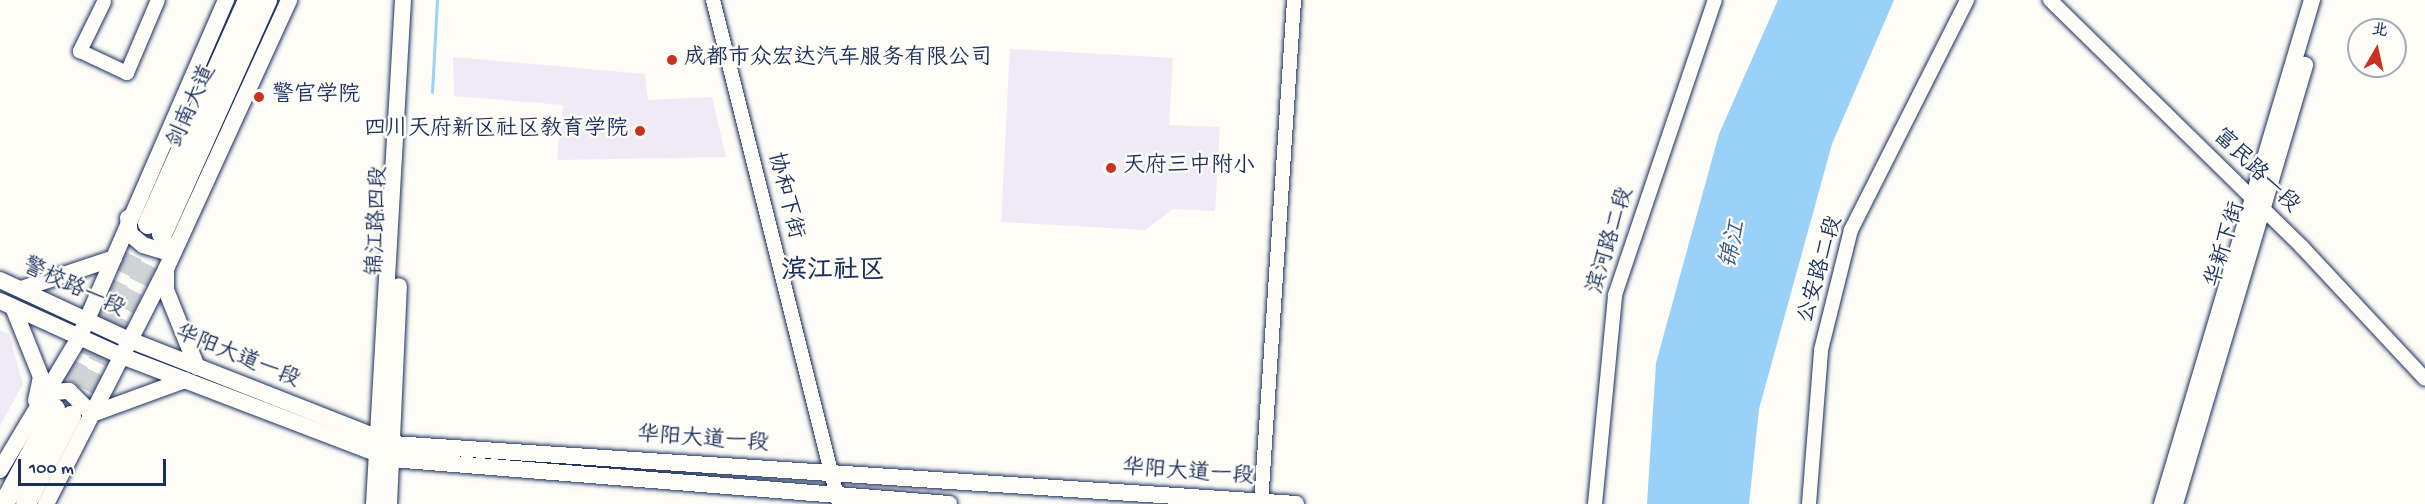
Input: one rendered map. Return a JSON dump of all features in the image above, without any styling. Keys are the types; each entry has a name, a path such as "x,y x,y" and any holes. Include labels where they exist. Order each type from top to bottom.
{"highway":[{"name":"剑南大道","path":"162,234 248,0"},
{"name":"剑南大道","path":"162,234 267,0"},
{"path":"4,504 51,405"},
{"path":"26,504 51,405"}],"main road":[{"path":"51,405 114,258 128,218 226,0"},
{"path":"128,218 130,234 143,245 163,252 162,234 289,0"},
{"name":"锦江路四段","path":"386,450 403,0"},
{"name":"锦江路四段","path":"386,450 411,0"},
{"path":"2162,504 2257,204 2313,0"},
{"name":"华新下街","path":"2175,504 2257,204 2324,0"},
{"path":"162,234 166,290 197,367"},
{"path":"20,289 114,258"},
{"path":"46,504 127,339 166,269"},
{"name":"警校路一段","path":"0,280 127,339"},
{"path":"7,304 41,377 51,405"},
{"name":"警校路一段","path":"7,304 119,355"},
{"name":"华阳大道一段","path":"127,339 197,367 386,450 832,472 1296,504"},
{"name":"华阳大道一段","path":"119,355 386,450 838,500 949,504"},
{"path":"92,414 185,380"},
{"path":"0,470 51,405 69,391 92,414"},
{"path":"374,504 386,450"},
{"path":"386,450 389,504"}],"street":[{"path":"103,1 80,51 127,73 158,0"},
{"name":"协和下街","path":"713,0 838,500"},
{"path":"1261,503 1294,0"},
{"name":"滨河路二段","path":"1595,504 1615,295 1715,0"},
{"name":"公安路二段","path":"1809,504 1821,350 1851,230 1967,0"},
{"name":"富民路一段","path":"2050,0 2257,204 2425,379"}],"shaded area":[{"name":"天府三中附小","path":"1010,49 1173,58 1169,125 1220,127 1215,211 1173,209 1145,230 1001,222"},
{"name":"四川天府新区社区教育学院","path":"453,57 645,74 648,100 712,97 726,157 557,160 563,105 454,96"},
{"path":"0,330 9,334 23,384 0,426"}],"water":[{"name":"锦江","path":"1778,0 1894,0 1832,144 1759,409 1749,504 1647,504 1656,363 1719,134"}],"waterway":[{"path":"432,92 437,0"}],"tunnel":[{"path":"56,407 147,227"},
{"path":"71,416 162,234"}],"place":[{"name":"成都市众宏达汽车服务有限公司","path":"672,60"},
{"name":"警官学院","path":"259,97"},
{"name":"四川天府新区社区教育学院","path":"640,131"},
{"name":"天府三中附小","path":"1111,168"}],"district":[{"name":"滨江社区","path":"833,273"}]}
